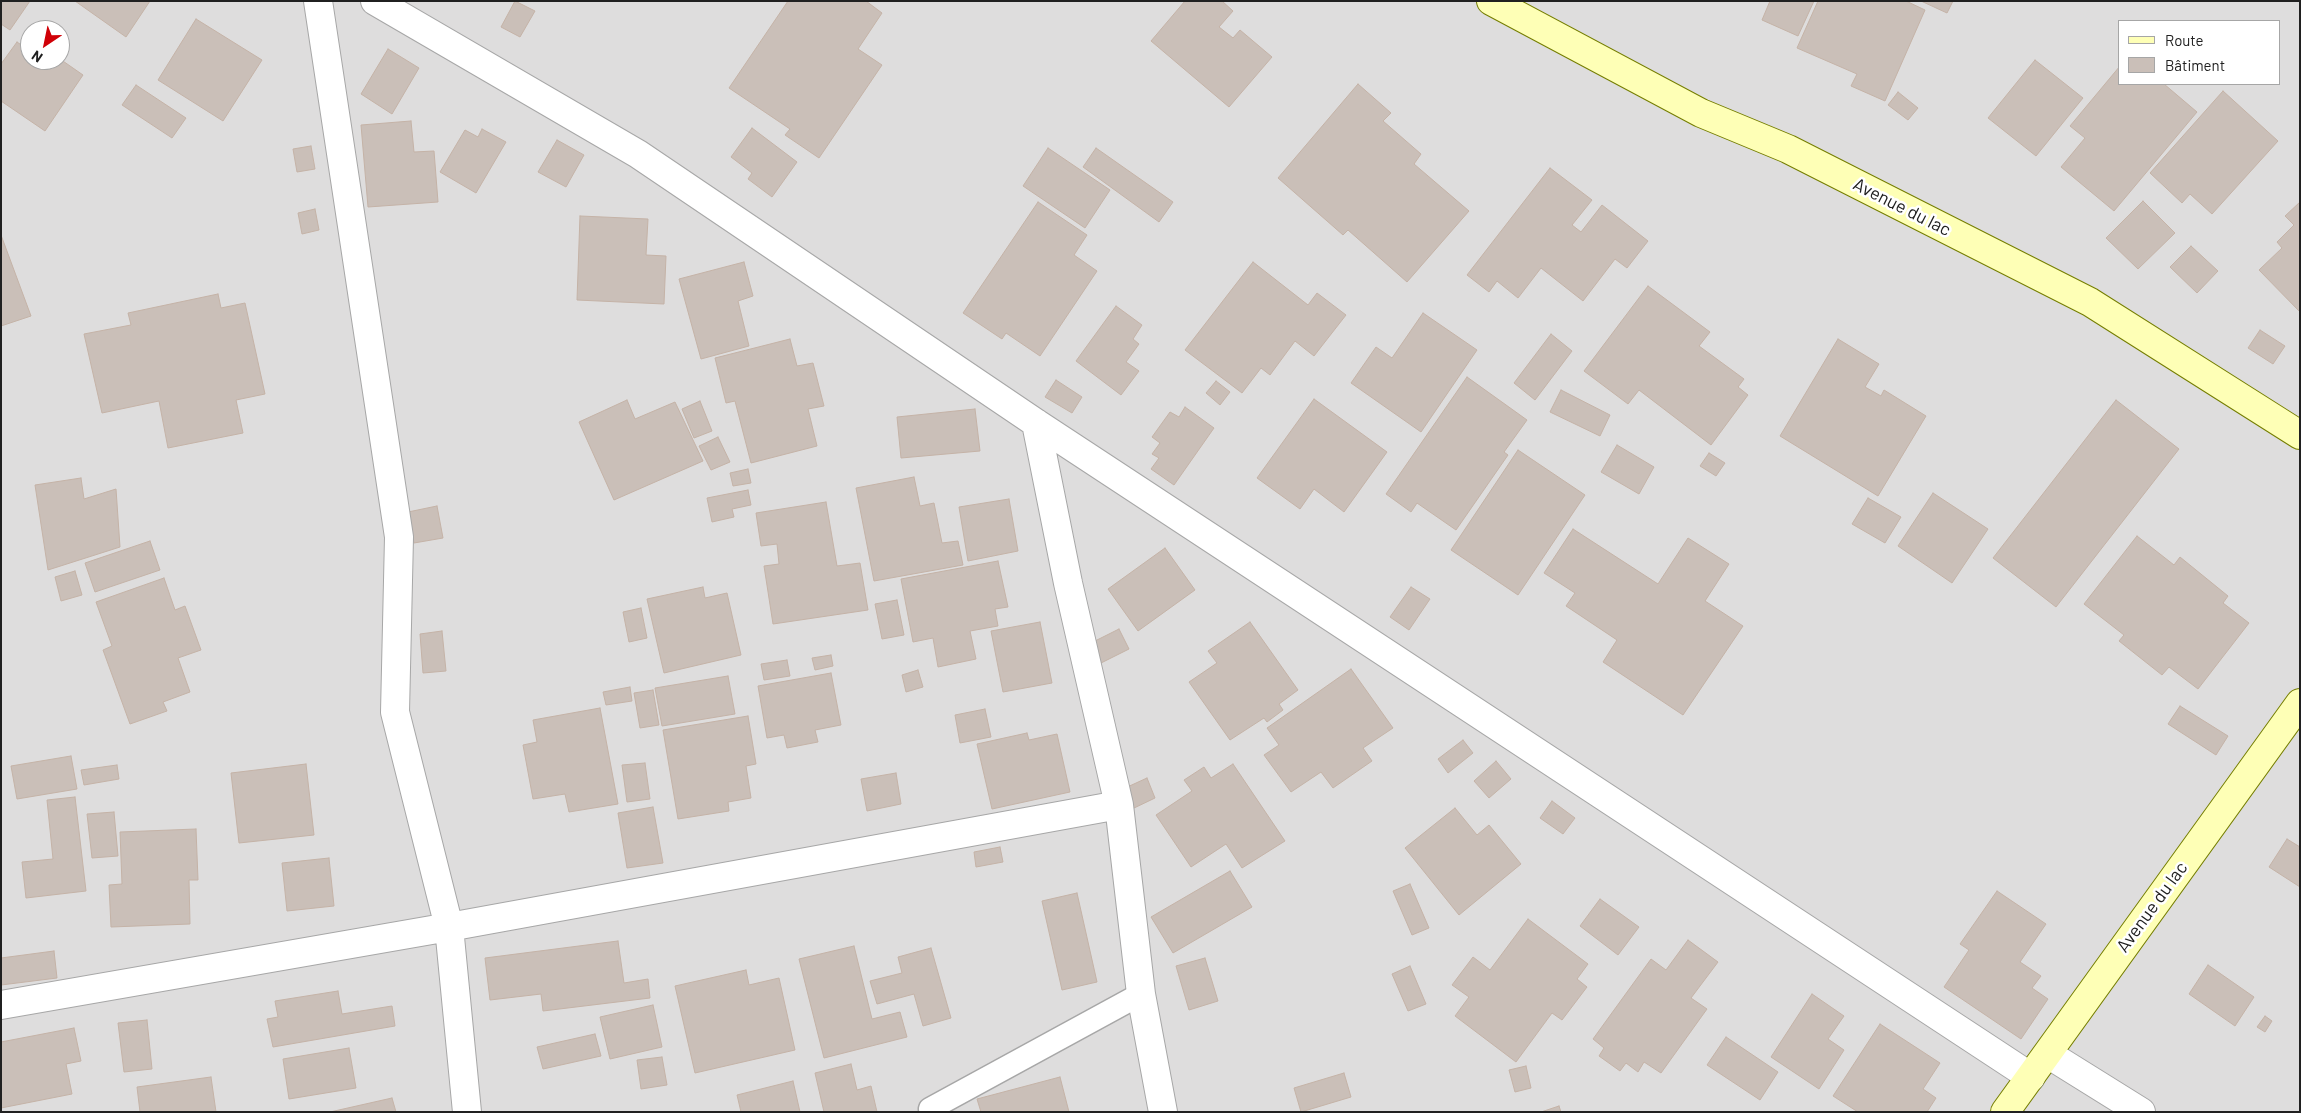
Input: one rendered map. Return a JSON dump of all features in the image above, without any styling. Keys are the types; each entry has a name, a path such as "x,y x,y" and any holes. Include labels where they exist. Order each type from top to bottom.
{"main road":[{"name":"Avenue du lac","path":"1491,1 1701,113 1788,149 2090,302 2300,435"},
{"name":"Avenue du lac","path":"2005,1112 2300,703"}],"street":[{"path":"318,1 399,537 395,712 449,927 467,1112"},
{"path":"375,1 638,154 1036,423 2031,1077"},
{"path":"1036,423 1068,583 1118,805 1141,994 1163,1112"},
{"path":"1,1005 449,927 1118,805"},
{"path":"2048,1054 2141,1112"}],"lane":[{"path":"930,1108 1141,994"}],"shaded area":[{"path":"1,1 2300,1 2300,1112 1,1112"}],"building":[{"path":"1,1 30,1 10,30 1,24"},
{"path":"75,1 150,1 126,37"},
{"path":"515,1 535,11 520,37 501,27"},
{"path":"788,1 866,1 882,13 858,49 882,65 819,158 785,135 790,129 729,88"},
{"path":"1185,1 1222,1 1233,11 1219,27 1233,38 1240,30 1272,57 1229,107 1151,41"},
{"path":"1770,1 1814,1 1798,36 1762,20"},
{"path":"1818,1 1906,1 1925,10 1885,101 1851,86 1857,74 1797,48"},
{"path":"1921,1 1953,1 1947,13"},
{"path":"196,19 262,60 223,121 158,80"},
{"path":"17,42 20,44 20,70 70,70 70,66 83,75 45,131 1,101 1,64"},
{"path":"388,49 419,68 392,114 361,94"},
{"path":"2035,60 2083,98 2036,156 1988,118"},
{"path":"2118,68 2118,85 2165,85 2197,112 2114,211 2061,167 2085,138 2070,126"},
{"path":"1358,84 1391,113 1383,121 1421,154 1414,164 1469,211 1407,282 1348,230 1343,235 1278,178"},
{"path":"136,85 186,118 172,138 122,105"},
{"path":"2223,91 2278,141 2212,214 2190,194 2182,203 2150,173"},
{"path":"1898,92 1918,108 1908,120 1888,105"},
{"path":"411,121 414,152 434,151 438,202 368,207 361,125"},
{"path":"752,128 797,162 772,197 748,179 752,173 731,157"},
{"path":"482,129 506,142 476,193 440,172 465,130 478,137"},
{"path":"557,140 584,155 566,187 538,172"},
{"path":"311,146 315,169 297,172 293,149"},
{"path":"1048,148 1110,190 1085,228 1023,186"},
{"path":"1096,148 1173,202 1159,222 1083,167"},
{"path":"1550,168 1592,200 1572,225 1581,232 1602,205 1648,241 1627,268 1615,259 1583,301 1541,268 1518,298 1497,281 1489,292 1467,275"},
{"path":"2143,201 2175,233 2138,269 2106,238"},
{"path":"1038,202 1087,235 1074,255 1097,271 1040,356 1006,333 1002,339 963,313"},
{"path":"2300,202 2300,312 2259,270 2282,248 2277,242 2294,225 2285,216"},
{"path":"315,209 319,230 302,234 298,213"},
{"path":"580,216 648,219 646,255 666,256 664,304 577,300"},
{"path":"1,235 31,316 1,326"},
{"path":"2191,246 2218,271 2197,293 2170,267"},
{"path":"744,262 753,296 738,301 749,346 701,359 679,279"},
{"path":"1253,262 1308,305 1317,293 1346,315 1314,356 1295,341 1270,375 1261,368 1242,393 1185,350"},
{"path":"1648,286 1710,332 1699,346 1744,379 1738,387 1748,395 1711,445 1639,390 1628,404 1584,371"},
{"path":"218,294 221,308 245,303 265,394 236,400 243,433 168,448 159,401 102,413 84,334 131,325 128,313"},
{"path":"1116,306 1142,325 1133,339 1139,344 1126,362 1139,371 1121,395 1076,361"},
{"path":"1423,313 1477,350 1421,432 1351,383 1376,347 1392,358"},
{"path":"2260,330 2285,346 2273,364 2248,348"},
{"path":"1551,334 1572,351 1535,400 1514,383"},
{"path":"790,339 797,366 813,363 824,406 808,409 817,446 751,463 735,401 726,403 715,358"},
{"path":"1838,339 1879,364 1865,387 1881,396 1884,390 1926,416 1878,496 1780,436"},
{"path":"1467,377 1527,420 1504,452 1508,455 1456,530 1417,503 1411,512 1386,494"},
{"path":"1056,380 1082,397 1072,413 1045,397"},
{"path":"1216,381 1230,392 1220,405 1206,393"},
{"path":"1561,390 1610,415 1600,436 1550,412"},
{"path":"1314,399 1387,452 1344,512 1314,489 1300,509 1257,478"},
{"path":"627,400 635,419 675,402 703,461 614,500 579,422"},
{"path":"2116,400 2179,449 2056,607 1993,558"},
{"path":"700,401 712,431 694,438 682,409"},
{"path":"1185,407 1214,428 1174,485 1151,469 1159,458 1152,454 1160,443 1152,437 1170,412 1179,417"},
{"path":"975,409 980,451 901,458 897,417"},
{"path":"718,437 730,462 711,470 699,446"},
{"path":"1617,445 1654,467 1639,494 1601,472"},
{"path":"1518,450 1585,495 1518,595 1451,550"},
{"path":"1709,453 1725,463 1716,476 1700,466"},
{"path":"748,469 751,483 733,486 730,473"},
{"path":"914,477 920,506 934,503 942,543 958,541 963,565 874,581 856,488"},
{"path":"81,478 84,499 116,489 120,547 48,570 35,485"},
{"path":"748,490 751,505 732,509 734,517 712,522 707,498"},
{"path":"1933,493 1988,529 1952,583 1898,546"},
{"path":"1868,498 1901,517 1885,543 1852,524"},
{"path":"1009,499 1018,551 968,561 959,507"},
{"path":"826,502 837,566 860,563 868,610 773,624 764,566 779,564 777,544 761,546 756,513"},
{"path":"437,506 443,538 414,543 408,512"},
{"path":"1573,529 1658,584 1688,538 1729,564 1705,601 1743,626 1683,715 1603,662 1617,640 1566,606 1575,593 1544,573"},
{"path":"2137,536 2174,565 2180,557 2228,596 2223,603 2249,623 2198,689 2169,667 2162,675 2119,641 2124,635 2084,604"},
{"path":"150,541 160,570 95,592 85,563"},
{"path":"1165,548 1195,590 1138,631 1108,589"},
{"path":"998,561 1008,607 995,609 998,626 970,631 976,659 938,667 933,638 913,642 901,579"},
{"path":"75,571 82,595 61,601 55,577"},
{"path":"164,578 175,610 185,606 201,650 178,658 190,692 163,702 167,711 130,724 103,650 112,646 96,602"},
{"path":"703,587 705,598 727,593 741,655 664,673 647,599"},
{"path":"1411,587 1430,599 1409,630 1390,617"},
{"path":"897,600 904,635 882,639 875,604"},
{"path":"641,608 647,638 629,642 623,612"},
{"path":"1040,622 1052,683 1003,692 991,631"},
{"path":"1250,622 1298,690 1279,704 1283,710 1267,722 1264,718 1230,740 1189,682 1217,663 1208,651"},
{"path":"1119,629 1129,649 1099,664 1089,644"},
{"path":"442,631 446,671 423,673 420,634"},
{"path":"831,655 833,666 815,670 812,658"},
{"path":"787,660 790,676 764,680 761,664"},
{"path":"1351,669 1393,728 1363,748 1372,761 1333,788 1321,772 1291,792 1264,755 1279,745 1267,728"},
{"path":"918,670 923,687 906,692 902,675"},
{"path":"831,673 841,725 815,730 818,742 787,748 784,735 767,738 758,686"},
{"path":"728,676 735,714 662,726 655,688"},
{"path":"630,687 632,701 606,705 603,692"},
{"path":"653,690 659,725 640,728 634,693"},
{"path":"2180,706 2228,736 2216,755 2168,724"},
{"path":"600,708 618,804 569,812 565,794 533,799 523,745 537,742 533,720"},
{"path":"985,709 991,737 960,743 955,715"},
{"path":"748,716 756,764 746,766 751,798 728,802 729,811 678,819 663,730"},
{"path":"1027,733 1029,740 1057,734 1070,792 992,809 977,744"},
{"path":"1463,740 1473,753 1448,773 1438,759"},
{"path":"71,756 77,789 17,799 11,766"},
{"path":"1496,761 1511,779 1489,798 1474,781"},
{"path":"645,763 650,799 627,802 622,765"},
{"path":"306,764 314,835 239,843 231,773"},
{"path":"1233,764 1285,841 1242,868 1226,844 1191,867 1156,815 1192,791 1184,780 1204,767 1211,778"},
{"path":"117,765 119,779 84,785 81,770"},
{"path":"896,773 901,804 867,811 861,779"},
{"path":"1147,778 1155,798 1132,809 1123,789"},
{"path":"75,797 86,891 26,898 22,862 53,859 47,800"},
{"path":"1552,801 1575,818 1563,834 1540,818"},
{"path":"653,807 663,863 627,868 618,813"},
{"path":"1455,808 1477,835 1489,825 1521,864 1459,915 1405,848"},
{"path":"114,812 118,856 92,858 87,814"},
{"path":"196,829 198,880 189,880 190,924 111,927 109,885 122,884 120,832"},
{"path":"2287,839 2300,847 2300,887 2269,867"},
{"path":"1000,847 1003,862 976,867 974,852"},
{"path":"329,858 334,906 287,911 282,863"},
{"path":"1230,871 1252,907 1173,953 1151,917"},
{"path":"1410,884 1429,928 1412,935 1393,891"},
{"path":"1997,891 2046,924 2020,962 2041,976 2032,988 2048,999 2021,1039 1944,987 1969,950 1960,944"},
{"path":"1077,893 1097,982 1062,990 1042,901"},
{"path":"1600,899 1639,927 1618,955 1580,926"},
{"path":"1528,919 1588,964 1577,979 1587,987 1562,1020 1552,1013 1516,1062 1455,1016 1469,997 1452,985 1473,957 1490,970"},
{"path":"1688,940 1718,962 1691,998 1707,1009 1661,1073 1644,1062 1638,1072 1626,1063 1620,1071 1599,1056 1604,1048 1593,1039 1651,959 1666,970"},
{"path":"618,941 624,983 648,979 650,998 543,1011 541,994 490,1000 485,958"},
{"path":"854,946 872,1019 900,1012 907,1037 824,1058 799,959"},
{"path":"931,948 951,1018 923,1026 914,994 877,1004 870,981 902,973 898,957"},
{"path":"54,951 57,978 1,985 1,958"},
{"path":"1205,958 1218,1001 1189,1010 1176,966"},
{"path":"2208,965 2254,997 2235,1026 2189,994"},
{"path":"1410,966 1426,1004 1408,1011 1392,974"},
{"path":"746,970 749,985 779,978 795,1050 695,1073 675,986"},
{"path":"338,991 342,1014 392,1006 395,1026 273,1047 267,1019 278,1017 275,1001"},
{"path":"1812,994 1844,1016 1828,1039 1844,1050 1819,1089 1771,1057"},
{"path":"653,1005 662,1047 610,1059 600,1017"},
{"path":"2265,1016 2272,1021 2265,1032 2257,1027"},
{"path":"147,1020 152,1069 124,1072 118,1023"},
{"path":"1880,1024 1940,1063 1923,1089 1936,1098 1927,1112 1858,1112 1833,1096"},
{"path":"74,1028 81,1061 66,1064 72,1094 1,1108 1,1042"},
{"path":"595,1034 601,1056 543,1069 537,1047"},
{"path":"1726,1037 1778,1072 1760,1100 1707,1065"},
{"path":"349,1048 356,1088 289,1099 283,1059"},
{"path":"662,1057 667,1085 641,1089 637,1060"},
{"path":"851,1064 857,1090 871,1086 877,1112 824,1112 815,1073"},
{"path":"1526,1066 1531,1088 1515,1092 1509,1070"},
{"path":"1344,1073 1351,1097 1301,1112 1294,1088"},
{"path":"211,1077 216,1112 140,1112 137,1087"},
{"path":"1060,1077 1069,1112 981,1112 977,1099"},
{"path":"793,1081 800,1112 741,1112 737,1095"},
{"path":"392,1098 396,1112 330,1112"},
{"path":"1559,1106 1561,1112 1541,1112"}]}
